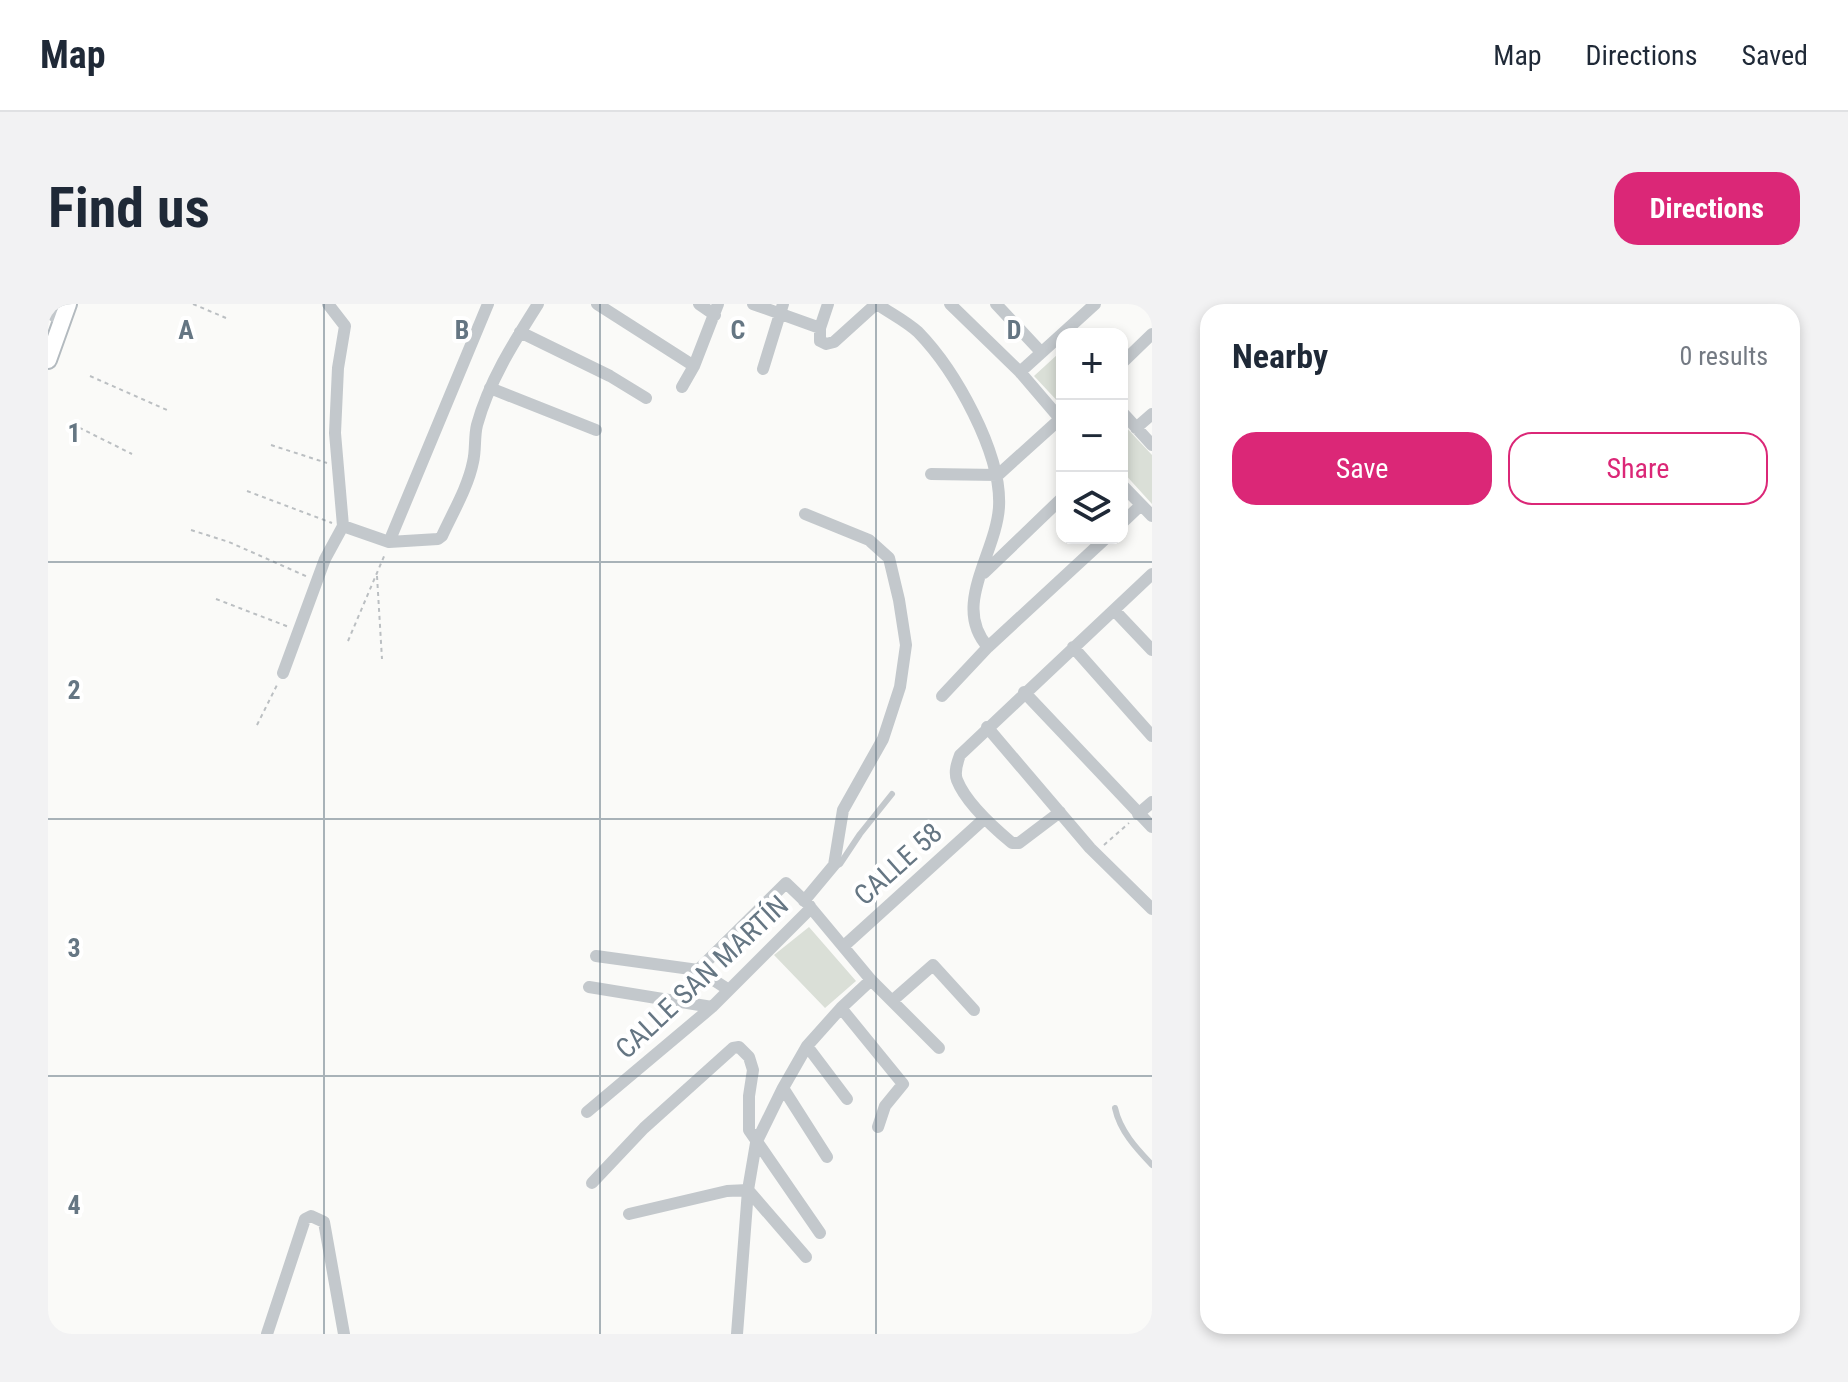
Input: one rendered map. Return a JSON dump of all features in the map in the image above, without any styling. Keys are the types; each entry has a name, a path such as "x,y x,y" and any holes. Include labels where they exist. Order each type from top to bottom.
{"street":[{"path":"48,360 55,316 68,304"},
{"path":"283,673 316,581 343,526 335,433 338,368 345,326 328,304"},
{"path":"389,542 488,304"},
{"path":"343,526 389,542 438,539 442,536 469,476 476,448 476,428 490,388 503,359 538,304"},
{"path":"597,304 694,366"},
{"path":"682,387 694,366 716,310 699,304"},
{"path":"753,304 781,309 820,328"},
{"path":"828,304 820,328 820,341 826,344 834,342 876,304 914,328 934,349 982,434 998,475 999,509 972,604 973,622 979,637 988,647"},
{"path":"950,304 1020,372 1056,414"},
{"path":"996,304 1041,352"},
{"path":"1070,328 1090,306"},
{"path":"763,369 781,309"},
{"path":"520,332 610,376 646,398"},
{"path":"1128,357 1152,334"},
{"path":"1020,372 1056,342"},
{"path":"490,388 596,430"},
{"path":"1136,428 1152,414"},
{"path":"1128,419 1152,445"},
{"path":"931,474 998,475 1056,424"},
{"path":"1128,491 1152,516"},
{"path":"981,576 1056,504"},
{"path":"1128,517 1141,505"},
{"path":"698,970 786,883 808,904 834,865 843,810 883,739 900,687 906,645 889,558 869,540 805,514"},
{"path":"942,696 988,647 1100,544"},
{"path":"1060,812 1016,845 984,819 957,779 956,766 960,755 1152,574"},
{"path":"1114,610 1152,650"},
{"path":"1073,647 1152,736"},
{"path":"1024,692 1152,827"},
{"path":"987,727 1095,853 1152,909"},
{"path":"1138,814 1152,802"},
{"name":"CALLE 58","path":"845,945 984,819"},
{"name":"CALLE SAN MARTÍN","path":"587,1112 712,1007 808,904 871,980 939,1048"},
{"path":"596,956 698,970 729,990"},
{"path":"892,1001 933,965 974,1010"},
{"path":"737,1334 748,1190 756,1143 807,1046 871,980"},
{"path":"589,987 712,1007"},
{"path":"841,1008 903,1084 885,1106 878,1127"},
{"path":"807,1046 847,1099"},
{"path":"592,1183 667,1106 733,1048 739,1047 749,1057 753,1070 749,1130 820,1233"},
{"path":"783,1088 827,1157"},
{"path":"629,1214 727,1191 748,1190"},
{"path":"748,1190 806,1257"},
{"path":"267,1334 305,1219 311,1216 324,1222 344,1334"}],"lane":[{"path":"834,865 838,867 892,794"},
{"path":"1115,1108 1118,1120 1135,1147 1152,1165"}],"path":[{"path":"193,304 226,318"},
{"path":"90,376 167,410"},
{"path":"72,424 132,454"},
{"path":"271,445 303,453 340,468"},
{"path":"247,491 343,526"},
{"path":"191,530 229,542 316,581"},
{"path":"348,641 389,542"},
{"path":"377,573 382,659"},
{"path":"216,599 297,630"},
{"path":"257,725 283,673"},
{"path":"1095,853 1138,814"}],"shaded area":[{"path":"1056,356 1056,400 1034,376"},
{"path":"1128,429 1152,455 1152,504 1128,478"},
{"path":"809,927 856,981 825,1008 774,955"}]}
